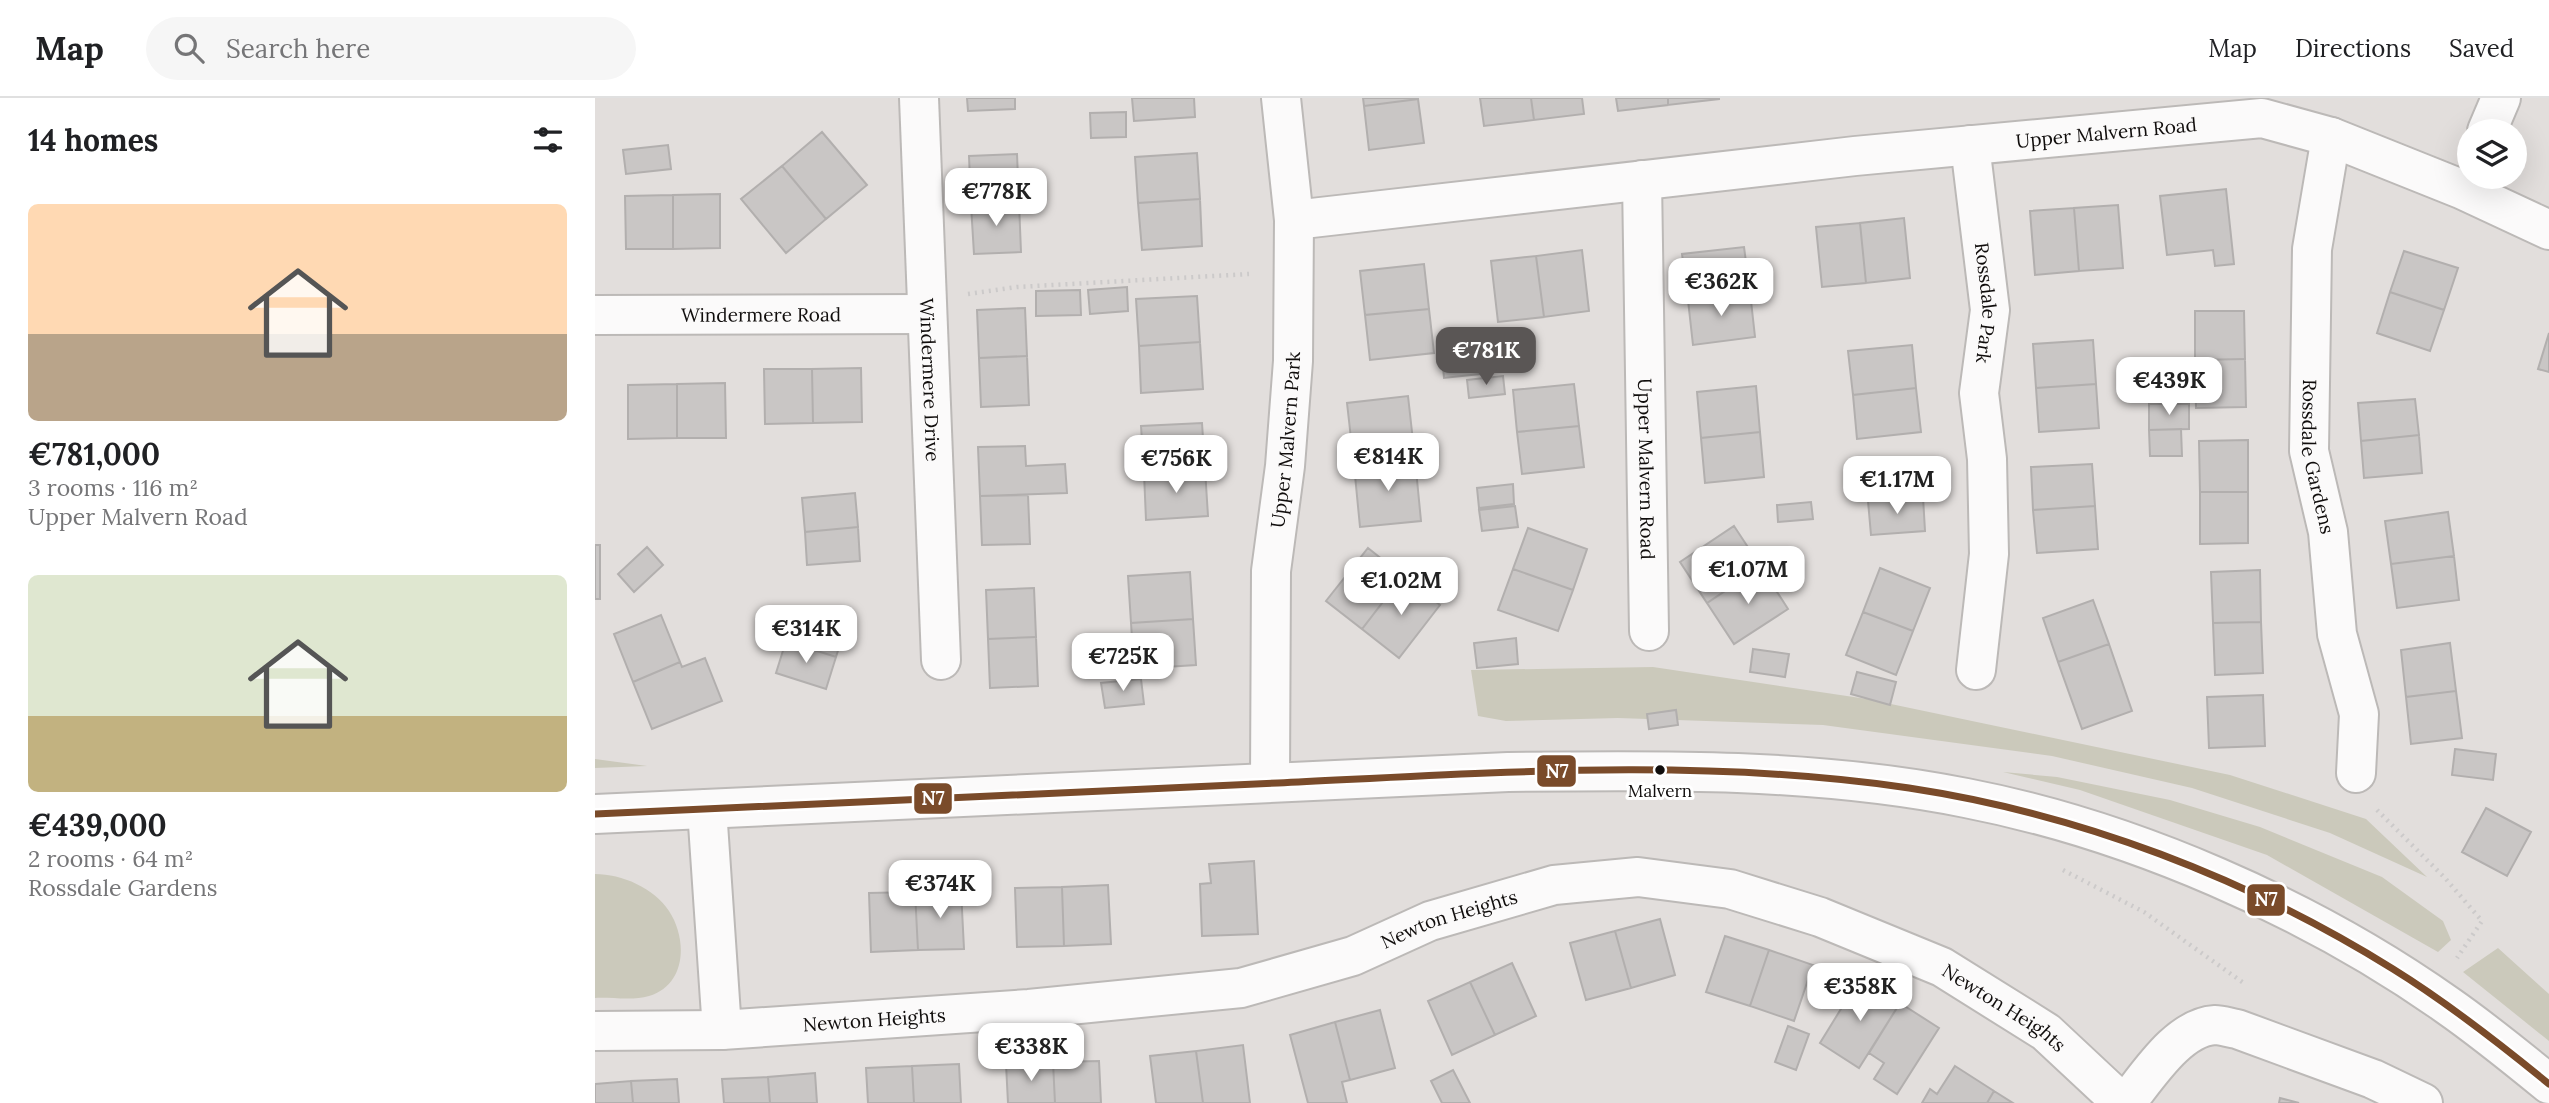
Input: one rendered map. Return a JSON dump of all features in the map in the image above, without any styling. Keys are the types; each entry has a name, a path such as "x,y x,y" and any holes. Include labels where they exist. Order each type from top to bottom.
{"street":[{"name":"Windermere Drive","path":"919,98 941,660"},
{"name":"Upper Malvern Park","path":"1270,782 1271,571 1285,466 1293,361 1294,220 1281,98"},
{"path":"2492,119 2501,98"},
{"name":"Upper Malvern Road","path":"1294,220 1970,145 2262,118 2457,177"},
{"name":"Rossdale Gardens","path":"2330,137 2312,249 2309,450 2328,532 2337,634 2359,714 2356,773"},
{"name":"Rossdale Park","path":"1970,145 1990,310 1979,393 1987,458 1989,554 1976,670"},
{"name":"Upper Malvern Road","path":"1642,180 1649,631"},
{"name":"Upper Malvern Road","path":"2480,189 2549,230"},
{"name":"Windermere Road","path":"595,315 926,307"},
{"path":"595,814 1508,772 1642,771 1751,774 1858,782 1964,797 2015,808 2123,841 2229,883 2298,916 2381,962 2448,1005 2549,1084"},
{"path":"707,809 722,1030"},
{"name":"Newton Heights","path":"595,1031 722,1030 1030,1009 1241,988 1353,956 1430,921 1554,885 1638,877 1730,889 1820,917 1942,967 2046,1032 2124,1103"},
{"path":"2124,1103 2176,1042 2197,1028 2217,1025 2237,1029 2373,1079 2423,1103"}],"path":[{"path":"926,307 1017,287 1294,272"},
{"path":"2356,773 2376,809 2445,878 2482,921 2454,962"},
{"path":"2062,869 2144,912 2253,990"}],"shaded area":[{"path":"1653,667 1867,699 2230,775 2366,819 2427,877 2330,833 2192,788 2052,756 1823,725 1618,718 1506,721 1478,716 1471,670"},
{"path":"595,759 647,766 595,768"},
{"path":"2003,772 2057,777 2170,800 2260,827 2382,877 2443,921 2451,940 2438,952 2267,855 2080,790"},
{"path":"595,874 616,877 646,889 669,911 679,935 680,960 677,972 661,990 636,998 595,998"},
{"path":"2498,948 2549,994 2549,1041 2463,972"}],"building":[{"path":"967,98 1015,98 1015,109 968,111"},
{"path":"1132,98 1194,98 1195,117 1134,121"},
{"path":"1363,98 1418,98 1418,99 1364,106"},
{"path":"1480,98 1531,98 1534,120 1484,126"},
{"path":"1531,98 1582,98 1584,114 1534,120"},
{"path":"1616,98 1668,98 1668,105 1618,111"},
{"path":"1668,98 1719,98 1719,99 1668,105"},
{"path":"1418,99 1424,143 1369,150 1364,106"},
{"path":"1126,112 1126,137 1091,138 1090,113"},
{"path":"822,132 867,185 826,219 782,166"},
{"path":"668,145 671,169 626,174 623,150"},
{"path":"1197,153 1200,199 1138,203 1135,157"},
{"path":"1017,154 1019,203 971,205 969,156"},
{"path":"782,166 826,219 786,253 741,199"},
{"path":"2226,189 2234,264 2215,266 2213,250 2167,255 2160,196"},
{"path":"720,194 720,248 673,249 673,195"},
{"path":"673,195 673,249 626,249 625,196"},
{"path":"1200,199 1202,246 1142,250 1138,203"},
{"path":"1019,203 1021,252 974,254 971,205"},
{"path":"2118,205 2123,268 2079,271 2074,208"},
{"path":"2074,208 2079,271 2035,275 2030,211"},
{"path":"1904,218 1910,278 1866,283 1860,223"},
{"path":"1860,223 1866,283 1822,287 1816,227"},
{"path":"1744,247 1750,292 1688,300 1682,254"},
{"path":"1582,250 1589,311 1544,317 1536,256"},
{"path":"2404,251 2458,268 2444,310 2390,292"},
{"path":"1536,256 1544,317 1498,322 1491,261"},
{"path":"1424,264 1429,309 1365,315 1360,271"},
{"path":"1127,287 1128,311 1090,314 1088,290"},
{"path":"1080,290 1081,315 1036,316 1036,291"},
{"path":"1750,292 1755,337 1693,345 1688,300"},
{"path":"2390,292 2444,310 2430,351 2377,333"},
{"path":"1197,296 1200,342 1139,346 1136,299"},
{"path":"1025,308 1027,356 979,358 977,310"},
{"path":"1429,309 1434,353 1370,360 1365,315"},
{"path":"2195,311 2244,311 2245,359 2195,360"},
{"path":"2549,333 2549,372 2538,369"},
{"path":"2093,340 2096,384 2036,388 2033,344"},
{"path":"1200,342 1203,389 1141,393 1139,346"},
{"path":"1912,345 1916,388 1853,395 1848,351"},
{"path":"1477,352 1480,374 1444,378 1442,356"},
{"path":"1027,356 1029,405 981,407 979,358"},
{"path":"2245,359 2246,407 2196,408 2195,360"},
{"path":"861,368 862,422 813,423 812,369"},
{"path":"764,369 812,369 813,423 765,424"},
{"path":"1503,376 1505,394 1469,398 1467,380"},
{"path":"725,383 726,438 677,438 677,384"},
{"path":"677,384 677,438 628,439 628,385"},
{"path":"1574,384 1579,426 1517,432 1513,390"},
{"path":"2096,384 2099,428 2039,432 2036,388"},
{"path":"1756,386 1760,432 1701,438 1697,392"},
{"path":"1916,388 1921,432 1857,439 1853,395"},
{"path":"1408,396 1415,459 1354,465 1347,403"},
{"path":"2415,399 2419,435 2361,441 2358,403"},
{"path":"2149,404 2189,404 2189,429 2149,430"},
{"path":"1202,423 1205,469 1144,473 1141,426"},
{"path":"1579,426 1584,467 1522,474 1517,432"},
{"path":"2181,429 2182,456 2150,456 2149,430"},
{"path":"1760,432 1764,477 1705,483 1701,438"},
{"path":"2419,435 2422,473 2364,478 2361,441"},
{"path":"2248,440 2248,492 2200,492 2199,441"},
{"path":"1025,446 1026,466 1065,464 1067,493 980,496 978,447"},
{"path":"1415,459 1421,521 1360,527 1354,465"},
{"path":"1920,464 1923,497 1868,501 1866,468"},
{"path":"2092,464 2095,506 2033,510 2031,467"},
{"path":"1205,469 1208,516 1146,520 1144,473"},
{"path":"1513,484 1514,504 1479,508 1477,488"},
{"path":"2200,492 2248,492 2248,543 2200,544"},
{"path":"855,493 858,527 805,532 802,498"},
{"path":"1028,495 1030,544 982,545 980,496"},
{"path":"1923,497 1925,531 1871,535 1868,501"},
{"path":"1811,502 1813,519 1778,522 1777,505"},
{"path":"1515,506 1518,527 1482,531 1479,510"},
{"path":"2095,506 2098,549 2037,553 2033,510"},
{"path":"2448,512 2454,556 2391,564 2385,521"},
{"path":"1734,526 1761,567 1707,603 1680,562"},
{"path":"858,527 860,561 807,565 805,532"},
{"path":"1528,528 1587,549 1573,590 1513,569"},
{"path":"595,545 600,545 600,599 595,599"},
{"path":"647,547 663,565 634,592 618,574"},
{"path":"1368,548 1403,576 1362,629 1326,601"},
{"path":"2454,556 2459,600 2397,608 2391,564"},
{"path":"1761,567 1788,609 1734,644 1707,603"},
{"path":"1880,568 1930,588 1913,631 1863,612"},
{"path":"1513,569 1573,590 1558,631 1498,610"},
{"path":"2260,570 2261,622 2213,623 2211,572"},
{"path":"1190,572 1193,619 1131,623 1128,576"},
{"path":"1403,576 1440,605 1399,658 1362,629"},
{"path":"1034,588 1036,637 988,639 986,590"},
{"path":"2093,600 2109,644 2058,662 2043,618"},
{"path":"795,609 846,625 836,657 786,641"},
{"path":"1863,612 1913,631 1896,675 1846,655"},
{"path":"661,615 680,662 633,682 614,634"},
{"path":"1193,619 1196,665 1134,669 1131,623"},
{"path":"2261,622 2263,673 2215,675 2213,623"},
{"path":"1036,637 1038,686 990,688 988,639"},
{"path":"1516,638 1518,664 1477,668 1474,643"},
{"path":"786,641 836,657 826,689 776,673"},
{"path":"2450,643 2456,691 2406,697 2401,650"},
{"path":"2109,644 2132,711 2082,729 2058,662"},
{"path":"1753,649 1789,654 1785,677 1750,672"},
{"path":"705,658 722,701 652,729 633,682 680,662 682,667"},
{"path":"1857,672 1896,682 1890,705 1851,694"},
{"path":"1141,679 1144,704 1105,708 1101,683"},
{"path":"2456,691 2462,738 2411,744 2406,697"},
{"path":"2263,695 2265,746 2209,748 2207,697"},
{"path":"1676,710 1678,725 1649,729 1647,714"},
{"path":"2455,749 2496,754 2493,780 2452,775"},
{"path":"2486,808 2531,832 2507,876 2462,852"},
{"path":"1254,861 1258,934 1202,936 1200,884 1211,883 1209,864"},
{"path":"1108,885 1111,944 1064,946 1062,887"},
{"path":"1062,887 1064,946 1017,947 1015,888"},
{"path":"961,890 964,949 918,950 915,892"},
{"path":"915,892 918,950 871,952 869,893"},
{"path":"1660,919 1675,975 1631,988 1615,931"},
{"path":"1615,931 1631,988 1586,1000 1570,943"},
{"path":"1725,936 1769,950 1750,1006 1706,992"},
{"path":"1769,950 1813,965 1794,1021 1750,1006"},
{"path":"1512,963 1536,1016 1495,1035 1470,982"},
{"path":"1860,978 1900,1003 1859,1068 1820,1043"},
{"path":"1470,982 1495,1035 1452,1055 1428,1001"},
{"path":"1900,1003 1939,1028 1897,1094 1874,1079 1884,1063 1869,1053"},
{"path":"1380,1010 1395,1068 1350,1080 1335,1022"},
{"path":"1335,1022 1350,1080 1342,1082 1347,1103 1308,1103 1290,1035"},
{"path":"1788,1026 1809,1034 1796,1070 1775,1062"},
{"path":"1243,1045 1250,1103 1203,1103 1196,1051"},
{"path":"1196,1051 1203,1103 1156,1103 1150,1056"},
{"path":"1099,1061 1101,1103 1055,1103 1053,1062"},
{"path":"1053,1062 1055,1103 1008,1103 1006,1064"},
{"path":"959,1064 961,1103 914,1103 912,1066"},
{"path":"912,1066 914,1103 868,1103 866,1068"},
{"path":"1955,1066 1994,1091 1987,1103 1922,1103 1930,1089 1937,1094"},
{"path":"1453,1070 1470,1103 1442,1103 1431,1081"},
{"path":"815,1073 817,1103 770,1103 768,1077"},
{"path":"768,1077 770,1103 724,1103 722,1079"},
{"path":"677,1079 679,1103 633,1103 631,1081"},
{"path":"631,1081 633,1103 595,1103 595,1084"},
{"path":"1994,1091 2013,1103 1987,1103"},
{"path":"2280,1098 2299,1103 2279,1103"}],"transit line":[{"name":"N7","path":"595,814 1594,770 1752,773 1831,778 1909,788 2036,814 2099,833 2160,854 2280,906 2337,936 2434,996 2549,1084"}],"place":[{"name":"Malvern","path":"1660,770"}]}
